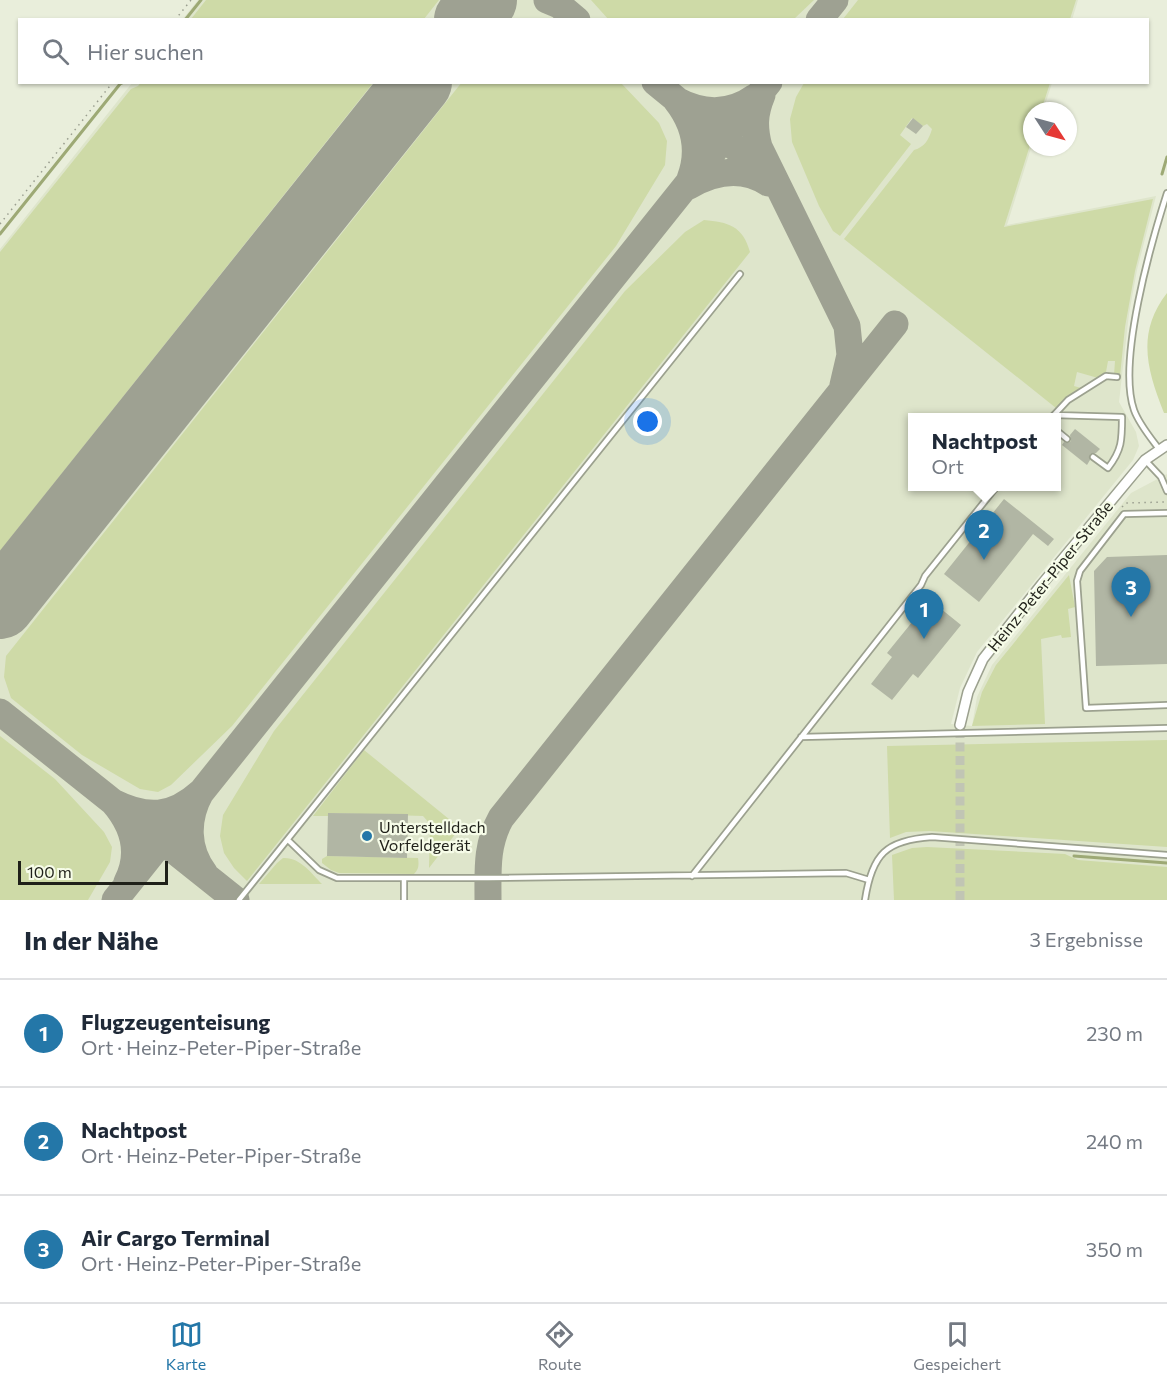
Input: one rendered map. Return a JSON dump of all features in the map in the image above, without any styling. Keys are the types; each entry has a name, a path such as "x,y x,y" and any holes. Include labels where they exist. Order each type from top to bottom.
{"street":[{"name":"Heinz-Peter-Piper-Straße","path":"960,725 968,692 983,659 1145,460 1163,447"}],"lane":[{"path":"1163,447 1134,410 1129,365 1145,270 1167,193"},
{"path":"239,900 740,274"},
{"path":"1056,413 1068,400 1106,376 1117,377"},
{"path":"1061,416 1122,417 1122,442 1117,456 1108,468 1093,457"},
{"path":"1061,434 1067,439"},
{"path":"1145,460 1161,477 1167,491"},
{"path":"692,876 993,491"},
{"path":"1167,513 1124,514 1080,571 1077,581 1086,708 1167,705"},
{"path":"801,737 1167,728"},
{"path":"865,900 869,880 876,863 890,846 913,839 932,837 1167,855"},
{"path":"288,840 319,870 331,877 692,876 846,873 869,880"},
{"path":"404,878 404,900"}],"path":[{"path":"177,18 191,0"},
{"path":"0,224 111,84"}],"shaded area":[{"path":"198,0 1078,0 1073,18 184,18"},
{"path":"131,84 1052,84 1046,102 1023,102 1023,156 1029,156 1007,225 1156,196 1137,270 1129,314 1119,402 1136,432 1139,446 1133,460 977,652 960,688 951,724 972,726 977,697 992,665 1131,493 1167,474 1167,900 0,900 0,249"}],"green space":[{"path":"206,0 439,0 425,18 192,18"},
{"path":"591,0 814,0 795,18 607,18"},
{"path":"858,0 1076,0 1070,18 844,18"},
{"path":"140,84 372,84 0,551 0,252 131,89"},
{"path":"460,84 622,84 659,123 667,141 665,165 616,246 232,726 171,785 158,792 140,789 82,755 11,698 4,677 6,656"},
{"path":"803,84 1050,84 1044,102 1023,102 1023,156 1027,156 1004,227 1153,199 1135,271 1125,327 1120,376 1114,375 1115,361 1108,361 1106,372 1098,378 1077,372 1074,386 1081,388 1066,397 1056,408 844,239 914,150 926,142 932,129 927,124 923,126 912,118 900,135 911,144 840,236 833,231 819,206 792,142 790,119 796,97"},
{"path":"704,220 727,224 739,231 750,252 247,881 224,853 220,836 223,815 274,731 625,291 685,232"},
{"path":"1167,293 1167,413 1164,413 1149,367 1148,337 1157,308"},
{"path":"1069,575 1075,607 1068,609 1071,637 1062,638 1061,635 1041,639 1045,724 972,726 982,692 996,665"},
{"path":"0,736 55,779 104,832 112,847 110,862 88,900 0,900"},
{"path":"1167,740 1167,847 930,831 906,832 890,838 887,746"},
{"path":"364,750 460,828 429,868 430,824 423,816 328,813 328,816 313,816"},
{"path":"912,848 1065,854 1078,860 1167,867 1167,900 894,900 892,855"},
{"path":"327,856 418,858 418,865 414,874 339,873 322,863 322,859"},
{"path":"283,858 300,863 322,884 259,884"}],"building":[{"path":"913,118 923,126 916,134 906,127"},
{"path":"1075,429 1100,449 1090,454 1087,465 1062,445 1064,442 1071,441 1070,435"},
{"path":"1004,499 1054,539 1048,546 1033,534 979,602 944,574"},
{"path":"1167,555 1167,664 1096,666 1094,571 1107,557"},
{"path":"930,600 961,625 918,678 913,674 892,700 871,684 892,657 887,653"},
{"name":"Unterstelldach Vorfeldgerät","path":"328,813 408,814 407,858 327,856"}],"waterway":[{"path":"187,18 201,0"},
{"path":"0,234 120,84"},
{"path":"1162,174 1167,157"},
{"path":"1074,856 1167,863"}],"taxiway":[{"path":"469,18 495,0"},
{"path":"547,0 559,5 575,18"},
{"path":"821,18 835,0"},
{"path":"657,84 770,176"},
{"path":"115,900 767,84"},
{"path":"762,95 757,108 756,121 759,147 847,326 850,355 843,385"},
{"path":"690,179 695,158 694,138 688,118 676,100 696,108 726,110 755,97"},
{"path":"689,186 728,172 748,174 768,183"},
{"path":"488,900 490,848 501,818 895,324"},
{"path":"0,712 236,900"},
{"path":"127,882 134,860 133,840 126,820 113,802 137,811 159,813 180,807 201,792 193,813 190,834 194,854 205,874"}],"runway":[{"path":"470,18 483,0"},
{"path":"0,605 416,84"}],"tunnel":[{"path":"960,725 960,900"}],"place":[{"name":"Nachtpost","path":"984,560"},
{"name":"Air Cargo Terminal","path":"1131,617"},
{"name":"Flugzeugenteisung","path":"924,639"},
{"name":"Unterstelldach Vorfeldgerät","path":"367,836"}]}
